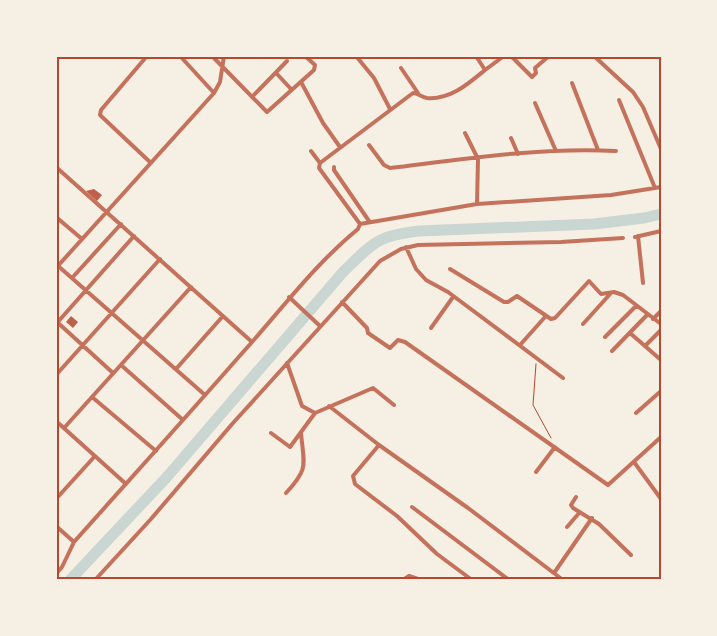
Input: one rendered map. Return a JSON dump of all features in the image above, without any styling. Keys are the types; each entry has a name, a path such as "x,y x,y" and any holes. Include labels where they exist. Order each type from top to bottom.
{"street":[{"path":"147,56 100,110 100,115 151,163"},
{"path":"180,56 214,94"},
{"path":"212,56 267,112 316,68 305,56"},
{"path":"205,395 57,266 214,94 220,82 224,56"},
{"path":"356,56 374,78 390,109"},
{"path":"476,56 485,70"},
{"path":"401,68 418,94 424,98 450,95 504,56"},
{"path":"511,56 532,77 536,74 536,68 549,56"},
{"path":"594,56 633,92 643,107 661,149"},
{"path":"252,97 277,74 287,61"},
{"path":"277,74 292,89"},
{"path":"301,82 322,123 340,147"},
{"path":"572,83 598,150"},
{"path":"320,163 390,109 413,93 418,94"},
{"path":"619,100 656,188"},
{"path":"535,103 556,151"},
{"path":"465,132 478,159 477,204"},
{"path":"511,138 518,154"},
{"path":"368,145 384,165 390,168 556,151 616,151"},
{"path":"311,151 320,163 319,168 360,224"},
{"path":"56,166 252,342"},
{"path":"334,167 334,170 369,221"},
{"path":"56,574 62,567 74,542 333,250 358,229 360,224 477,204 611,195 661,187"},
{"path":"56,216 82,239"},
{"path":"72,278 121,224"},
{"path":"643,283 636,237 661,231"},
{"path":"113,374 57,322 134,236"},
{"path":"95,580 319,325 380,261 406,248 418,245 561,242 623,238"},
{"path":"406,248 411,260 422,276 520,345 563,378"},
{"path":"56,375 160,259"},
{"path":"450,269 504,302 508,302 517,296 537,308 545,317 555,318 589,281 601,294 623,295 661,324"},
{"path":"64,428 191,287"},
{"path":"583,324 611,293"},
{"path":"431,328 453,297"},
{"path":"290,298 319,325"},
{"path":"342,302 367,328 368,333 388,347 392,347 398,340 404,342 608,485 661,437"},
{"path":"606,337 636,306"},
{"path":"653,318 661,311"},
{"path":"612,351 647,315"},
{"path":"176,369 223,316"},
{"path":"520,345 545,317"},
{"path":"645,346 661,330"},
{"path":"630,333 661,360"},
{"path":"287,363 302,406 315,414"},
{"path":"121,365 184,420"},
{"path":"271,433 288,447 315,414 372,388 394,405"},
{"path":"636,413 661,391"},
{"path":"92,396 156,451"},
{"path":"330,406 379,445 468,508 563,580"},
{"path":"57,424 64,428 126,484"},
{"path":"286,494 300,478 304,465 301,433"},
{"path":"379,445 354,476 355,484 396,516 437,554 472,580"},
{"path":"536,472 555,448"},
{"path":"56,500 95,456"},
{"path":"634,462 661,499"},
{"path":"576,497 572,507 592,518 631,555"},
{"path":"412,507 509,580"},
{"path":"567,527 580,512"},
{"path":"554,574 592,518"},
{"path":"56,526 74,542"},
{"path":"403,580 409,576 421,580"}],"path":[{"path":"537,358 533,405 555,448"}],"building":[{"path":"94,189 102,195 97,201 86,191"},
{"path":"71,316 78,322 73,328 66,322"}],"waterway":[{"path":"70,580 166,478 343,272 361,254 376,243 393,235 419,231 594,224 661,214"}]}
